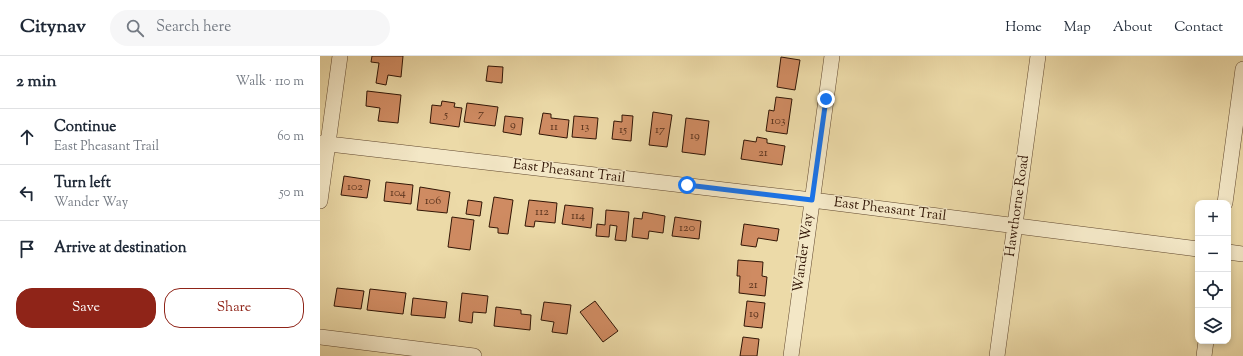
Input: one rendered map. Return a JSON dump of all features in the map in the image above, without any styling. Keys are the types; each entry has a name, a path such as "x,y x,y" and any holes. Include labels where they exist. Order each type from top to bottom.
{"street":[{"path":"320,201 324,144 340,56"},
{"name":"Wander Way","path":"791,356 832,56"},
{"name":"Hawthorne Road","path":"997,356 1038,56"},
{"path":"1225,200 1243,68"},
{"name":"East Pheasant Trail","path":"324,144 812,200 1195,249"},
{"path":"1231,252 1243,254"},
{"path":"320,337 474,356"},
{"path":"1204,356 1206,344"}],"building":[{"path":"372,56 403,56 401,77 388,75 386,85 376,83 379,63 371,62"},
{"path":"781,57 800,60 795,90 777,87"},
{"path":"488,66 503,67 502,83 486,81"},
{"path":"367,91 401,95 398,123 378,121 380,108 366,106"},
{"path":"776,97 792,99 787,134 766,131 769,110 774,111"},
{"path":"442,101 455,103 454,107 462,108 459,127 430,123 432,105 441,106"},
{"path":"467,103 498,107 495,126 464,122"},
{"path":"653,112 672,115 667,147 649,145"},
{"path":"543,113 551,114 551,118 569,120 567,138 539,134"},
{"path":"622,115 633,116 631,141 612,139 614,121 622,122"},
{"path":"505,116 523,118 521,135 503,132"},
{"path":"574,116 598,118 596,139 572,137"},
{"path":"686,118 709,121 705,155 682,152"},
{"path":"757,137 767,139 767,143 785,146 782,165 741,159 744,140 756,142"},
{"path":"344,176 370,180 367,198 341,195"},
{"path":"386,182 413,185 411,204 384,201"},
{"path":"420,187 450,192 447,213 417,210"},
{"path":"494,197 513,200 508,234 498,233 498,228 489,227"},
{"path":"468,200 482,202 480,216 466,214"},
{"path":"529,200 557,203 555,223 535,221 534,227 525,226"},
{"path":"565,205 593,208 591,228 562,224"},
{"path":"606,210 629,212 626,241 615,240 617,226 610,225 609,237 596,236 597,224 605,225"},
{"path":"643,212 665,216 663,233 649,231 648,239 632,237 634,218 642,219"},
{"path":"452,217 474,220 470,250 448,247"},
{"path":"675,217 701,221 699,239 672,236"},
{"path":"744,224 779,229 777,241 758,238 756,247 741,245"},
{"path":"738,260 763,262 762,276 767,277 765,296 739,293 740,276 737,276"},
{"path":"337,288 364,291 361,309 334,306"},
{"path":"370,289 406,293 403,314 367,310"},
{"path":"462,293 488,296 486,313 473,312 472,323 459,321"},
{"path":"413,298 447,302 445,318 411,315"},
{"path":"595,301 618,331 603,342 580,312"},
{"path":"747,301 765,303 762,328 744,326"},
{"path":"544,302 571,305 567,334 552,332 554,322 541,320"},
{"path":"496,307 521,310 521,314 531,315 530,330 494,326"},
{"path":"743,337 759,339 757,356 740,356"}],"route":[{"path":"687,185 812,200 826,99"}]}
